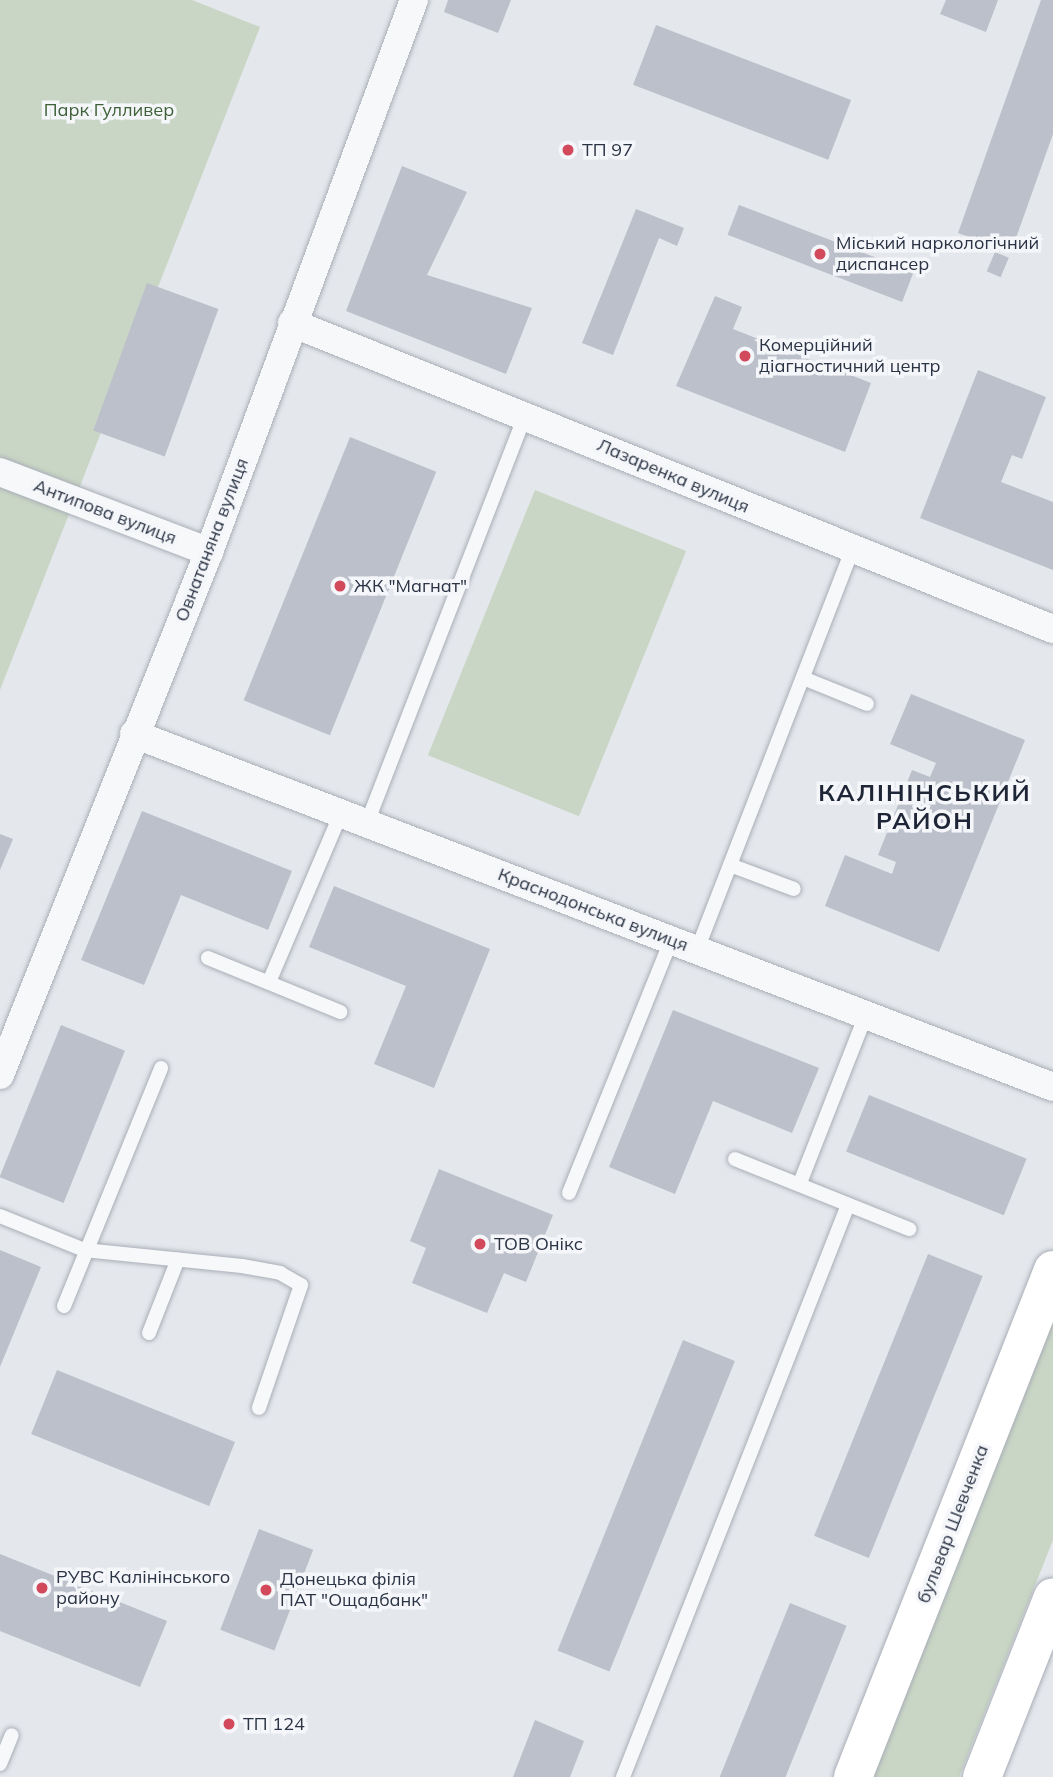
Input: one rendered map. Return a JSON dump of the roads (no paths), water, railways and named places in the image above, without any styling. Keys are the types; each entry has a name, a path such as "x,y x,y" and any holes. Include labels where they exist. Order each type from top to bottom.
{"main road":[{"name":"бульвар Шевченка","path":"853,1777 1053,1270"},
{"path":"982,1777 1053,1597"}],"street":[{"name":"Овнатаняна вулиця","path":"0,1075 134,734 209,552 414,0"},
{"name":"Лазаренка вулиця","path":"292,323 526,414 852,550 1053,629"},
{"name":"Антипова вулиця","path":"0,472 209,552"},
{"name":"Краснодонська вулиця","path":"134,734 1053,1087"}],"lane":[{"path":"270,982 354,818 526,414"},
{"path":"569,1193 684,945 730,864 852,550"},
{"path":"803,678 867,704"},
{"path":"730,864 794,889"},
{"path":"208,958 340,1012"},
{"path":"800,1183 866,1015"},
{"path":"64,1306 84,1250 161,1069"},
{"path":"735,1159 909,1229"},
{"path":"623,1777 848,1205"},
{"path":"0,1216 84,1250 280,1273 301,1285 259,1408"},
{"path":"149,1333 178,1259"},
{"path":"0,1764 12,1735"}],"place":[{"name":"ТП 97","path":"568,150"},
{"name":"Міський наркологічний диспансер","path":"820,254"},
{"name":"Комерційний діагностичний центр","path":"745,356"},
{"name":"ЖК \"Магнат\"","path":"340,586"},
{"name":"ТОВ Онікс","path":"480,1244"},
{"name":"РУВС Калінінського району","path":"42,1588"},
{"name":"Донецька філія ПАТ \"Ощадбанк\"","path":"266,1590"},
{"name":"ТП 124","path":"229,1724"}],"district":[{"name":"КАЛІНІНСЬКИЙ РАЙОН","path":"925,807"}],"park label":[{"name":"Парк Гулливер","path":"109,110"}]}
